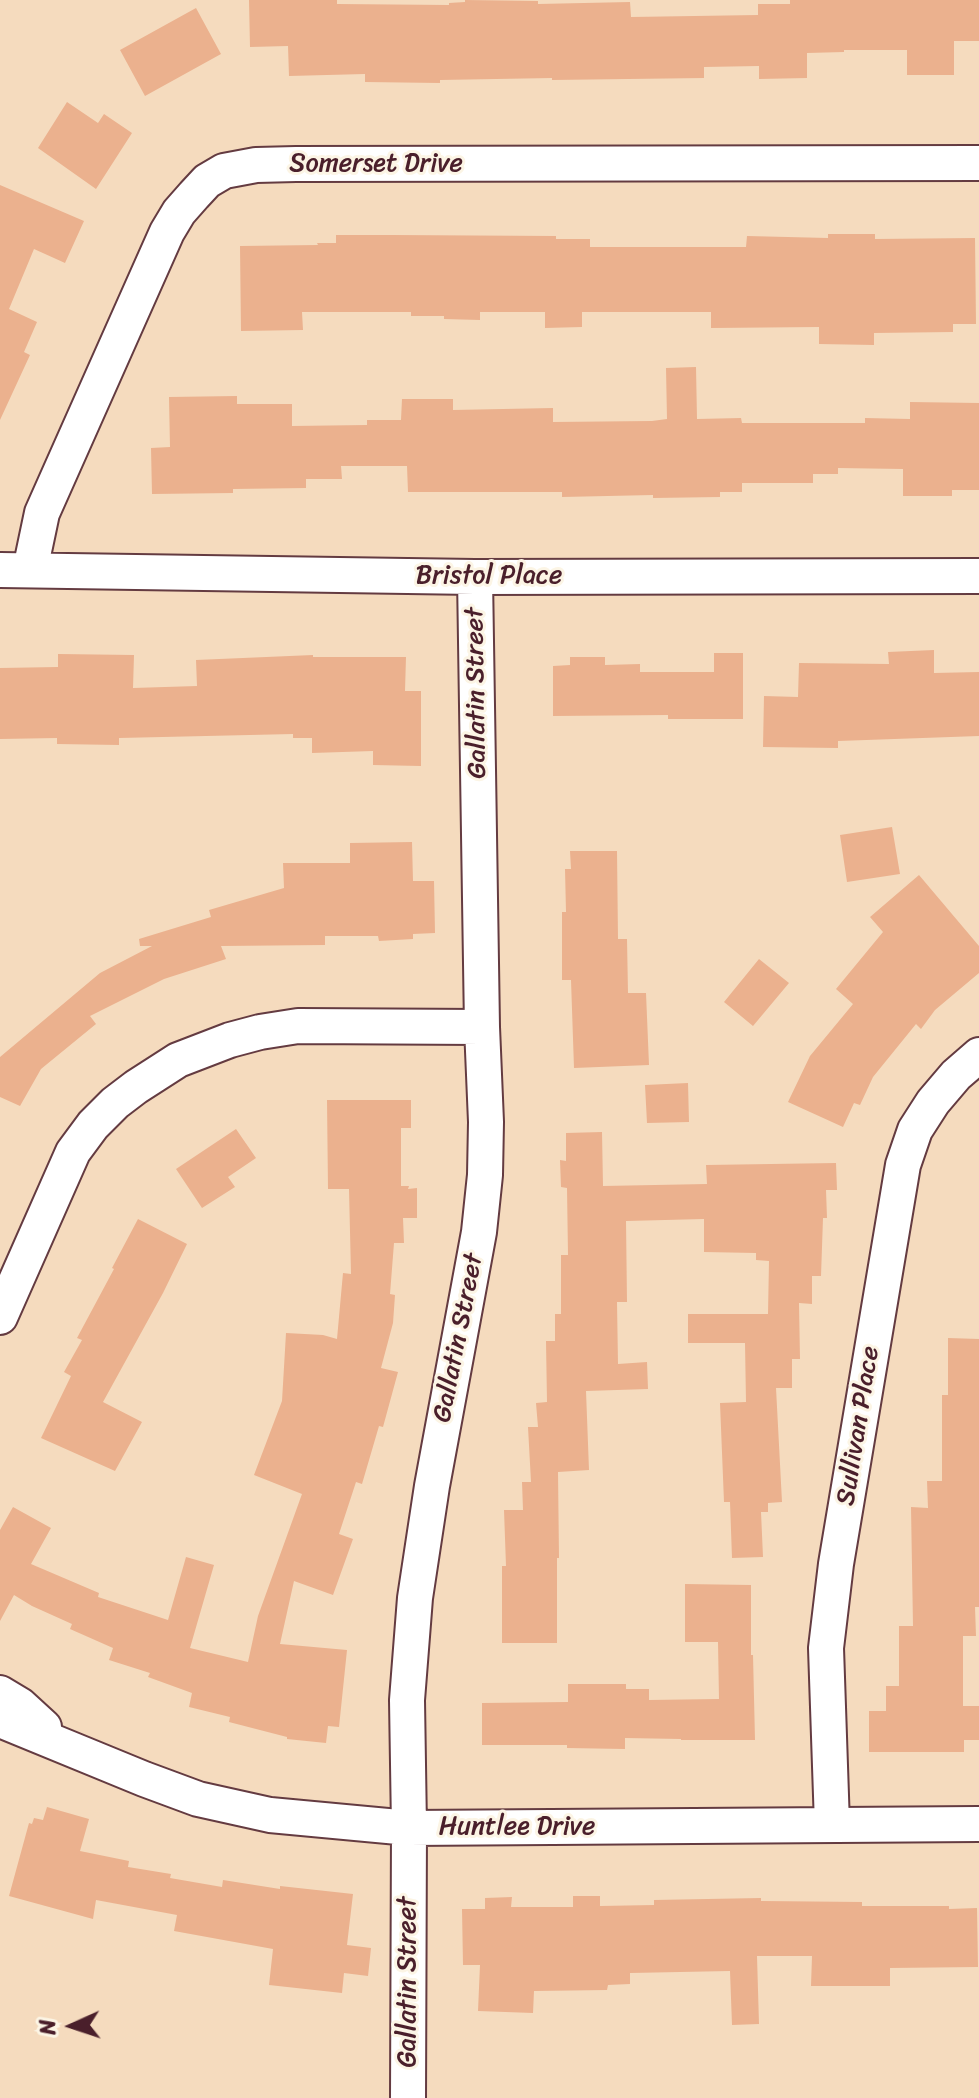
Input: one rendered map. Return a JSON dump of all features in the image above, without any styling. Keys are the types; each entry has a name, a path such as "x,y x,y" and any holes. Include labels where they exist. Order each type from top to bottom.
{"street":[{"name":"Somerset Drive","path":"15,570 167,232 179,212 207,181 224,171 256,165 296,164 979,163"},
{"name":"Bristol Place","path":"15,570 475,577 979,576"},
{"name":"Gallatin Street","path":"408,2098 407,1700 415,1598 479,1232 485,1175 475,577"},
{"path":"0,1317 73,1152 115,1103 178,1060 230,1040 298,1026 482,1027"},
{"name":"Sullivan Place","path":"832,1825 826,1648 838,1548 903,1165 915,1130 933,1102 956,1075 979,1055"},
{"name":"Huntlee Drive","path":"0,1693 20,1705 68,1748"},
{"name":"Huntlee Drive","path":"0,1720 198,1799 270,1815 409,1828 979,1824"}],"building":[{"path":"249,0 449,5 465,0 538,1 538,4 630,2 631,17 758,15 758,4 790,4 790,0 979,0 979,41 954,41 954,75 907,75 907,50 844,50 807,53 807,78 759,79 759,66 704,67 704,78 365,82 365,74 289,76 288,46 250,47"},
{"path":"196,8 221,54 145,96 120,50"},
{"path":"67,102 98,123 104,114 132,133 96,189 38,148"},
{"path":"0,185 84,221 65,263 34,249 9,309 37,322 24,352 30,355 0,420"},
{"path":"828,234 875,234 875,239 975,238 976,324 953,324 953,332 874,333 874,345 819,344 819,327 711,328 711,312 582,312 582,327 545,328 545,312 480,312 480,320 411,316 411,312 302,312 303,330 241,331 240,246 318,245 336,243 336,235 393,235 556,236 556,239 590,239 590,247 746,247 747,236 828,238"},
{"path":"696,367 697,419 741,418 742,423 865,423 865,418 910,419 910,402 979,403 979,490 952,490 952,496 903,496 903,469 838,468 838,474 813,474 813,483 742,483 742,492 720,492 720,497 562,497 562,492 408,492 407,466 341,466 342,479 306,479 306,488 152,494 151,448 170,447 169,397 237,396 237,404 292,404 292,426 367,425 367,420 401,420 402,399 453,399 453,410 553,408 553,422 652,421 667,419 666,368"},
{"path":"934,650 934,673 979,672 979,736 838,741 838,748 763,747 764,696 798,697 799,663 889,664 888,652"},
{"path":"714,653 743,653 743,719 668,719 668,715 553,716 553,666 570,665 570,657 605,657 605,665 640,664 640,672 714,672"},
{"path":"58,654 134,655 133,688 197,686 196,660 313,655 406,657 405,691 421,691 421,766 373,765 373,751 312,753 312,738 293,738 293,734 119,738 119,745 57,744 57,738 0,739 0,668 58,667"},
{"path":"892,827 900,874 847,882 840,835"},
{"path":"412,842 413,881 434,881 435,933 413,934 413,939 379,941 378,936 325,936 325,945 221,946 226,959 164,979 90,1016 96,1024 41,1069 20,1106 0,1097 0,1057 100,973 152,946 140,946 139,939 211,917 209,910 284,888 283,863 350,863 350,843"},
{"path":"570,851 617,851 618,939 627,939 628,993 646,993 649,1065 574,1068 571,980 562,980 562,912 566,912 565,869 571,869"},
{"path":"919,875 979,946 979,973 935,1010 921,1029 916,1024 873,1077 860,1105 854,1103 843,1127 788,1102 810,1056 853,1004 836,989 883,932 870,917"},
{"path":"759,959 789,983 753,1026 724,1002"},
{"path":"688,1083 689,1122 647,1123 645,1085"},
{"path":"327,1100 411,1100 411,1128 401,1128 401,1186 417,1188 417,1218 403,1218 404,1243 394,1243 390,1294 395,1295 393,1323 381,1368 398,1372 383,1427 379,1426 362,1484 356,1482 339,1534 353,1539 333,1595 294,1581 280,1644 347,1650 339,1727 328,1726 326,1743 287,1739 229,1722 230,1717 189,1707 192,1693 148,1677 150,1673 109,1660 113,1648 70,1629 72,1624 14,1595 0,1621 0,1530 13,1507 51,1528 31,1564 99,1593 98,1597 168,1620 186,1557 214,1565 190,1648 248,1662 258,1616 302,1494 254,1475 282,1401 286,1333 337,1339 343,1273 351,1274 349,1189 328,1189"},
{"path":"236,1129 256,1158 228,1177 235,1187 202,1208 176,1169"},
{"path":"602,1132 603,1186 707,1184 706,1165 836,1163 837,1190 826,1190 827,1218 823,1218 821,1276 812,1276 812,1304 799,1303 800,1359 792,1359 792,1388 776,1388 782,1502 768,1503 768,1512 761,1512 763,1557 732,1558 730,1502 724,1502 720,1403 746,1402 745,1343 688,1343 688,1314 768,1314 769,1261 756,1260 756,1253 704,1252 704,1219 626,1221 627,1302 617,1302 618,1364 647,1362 648,1389 586,1391 589,1470 558,1472 557,1643 502,1643 502,1566 506,1566 504,1510 523,1510 522,1482 531,1482 528,1427 538,1427 536,1403 547,1402 546,1341 555,1341 555,1314 561,1314 561,1255 568,1255 567,1188 561,1187 560,1160 566,1161 566,1133"},
{"path":"138,1219 187,1244 103,1402 142,1422 115,1471 41,1438 71,1376 64,1372 82,1340 77,1338"},
{"path":"948,1338 979,1339 979,1607 975,1607 976,1636 963,1636 963,1706 979,1706 979,1740 964,1740 964,1752 869,1752 869,1711 886,1711 886,1686 899,1686 899,1626 913,1626 911,1507 928,1508 927,1481 942,1481 942,1395 948,1395"},
{"path":"685,1584 751,1585 755,1740 625,1738 625,1749 482,1745 482,1703 568,1702 568,1684 626,1684 626,1689 649,1689 649,1700 719,1699 718,1642 685,1642"},
{"path":"47,1807 89,1819 80,1851 129,1861 128,1867 222,1887 223,1880 280,1889 280,1886 353,1894 347,1945 371,1948 368,1976 344,1973 342,1993 269,1985 273,1949 174,1931 177,1915 96,1900 93,1919 9,1896 29,1823 32,1824 34,1818 43,1820"},
{"path":"573,1896 600,1896 600,1906 654,1905 654,1900 761,1898 761,1901 862,1902 862,1906 977,1908 978,1967 890,1968 890,1986 811,1986 812,1956 757,1956 759,2024 732,2025 730,1971 630,1973 630,1984 608,1985 607,1990 534,1991 533,2013 478,2011 480,1965 463,1965 462,1909 485,1909 485,1898 512,1897 511,1907 573,1907"}]}
